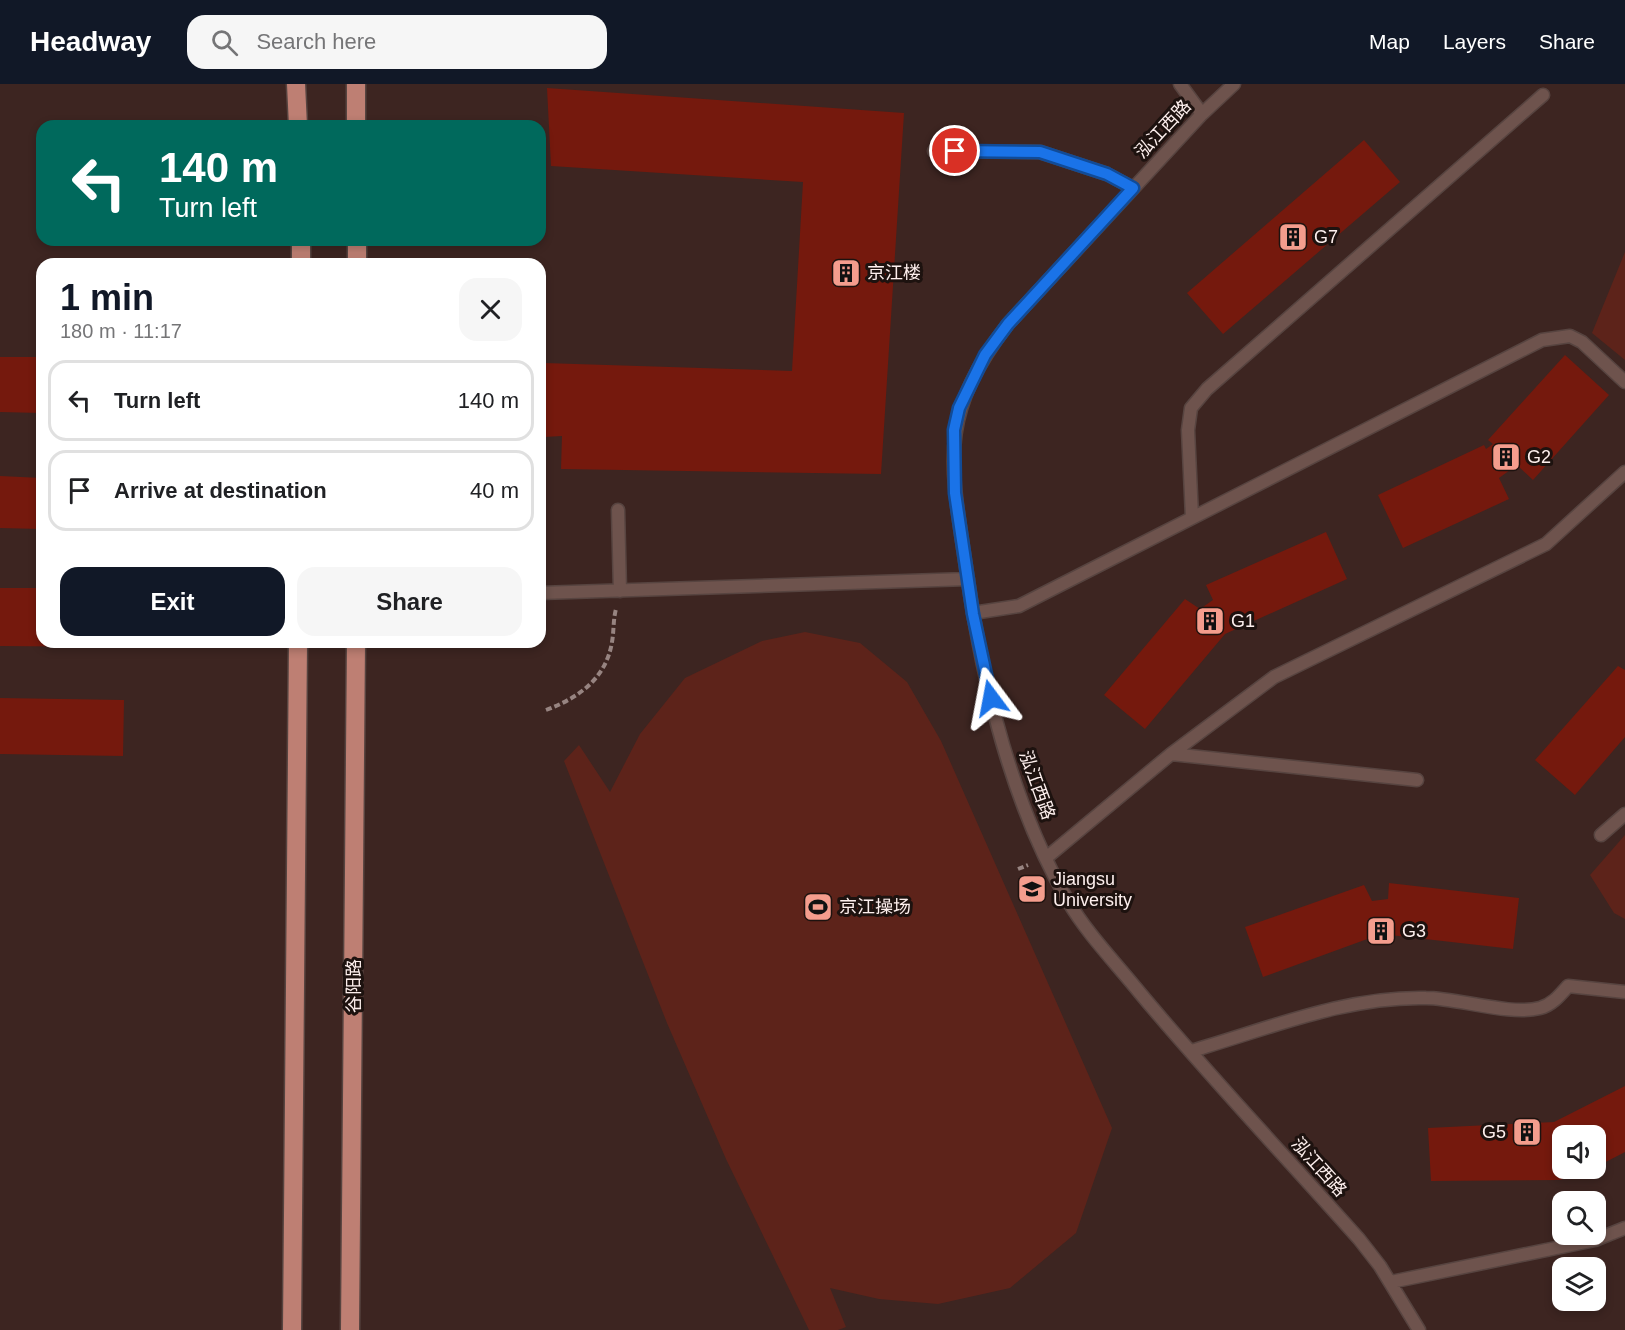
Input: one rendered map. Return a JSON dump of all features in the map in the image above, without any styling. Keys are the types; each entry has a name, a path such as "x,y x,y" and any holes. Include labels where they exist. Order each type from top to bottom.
{"main road":[{"path":"297,84 298,120"},
{"path":"356,84 356,120"},
{"path":"292,1330 298,648"},
{"name":"谷阳路","path":"350,1330 356,648"}],"lane":[{"path":"1180,84 1202,114"},
{"name":"泓江西路","path":"1234,84 1202,114 1008,324 985,355 970,380 954,430 955,493 973,614 1000,734 1046,858 1069,903 1099,946 1359,1239 1391,1282 1419,1330"},
{"path":"1192,517 1188,430 1191,408 1207,388 1543,95"},
{"path":"934,151 1040,152 1107,174 1133,188"},
{"path":"973,614 1019,606 1542,340 1570,336 1582,342 1625,382"},
{"path":"1046,858 1171,754 1274,677 1546,544 1625,472"},
{"path":"618,510 620,591"},
{"path":"546,593 968,579"},
{"path":"1171,754 1417,780"},
{"path":"1601,835 1625,814"},
{"path":"1191,1051 1359,1002 1429,998 1520,1010 1540,1008 1557,999 1568,986 1625,992"},
{"path":"1391,1282 1595,1240 1625,1228"}],"path":[{"path":"546,710 566,703 585,691 598,676 609,656 613,640 613,621"}],"shaded area":[{"path":"1625,252 1625,360 1592,333"},
{"name":"京江操场","path":"805,632 860,643 907,682 941,741 1112,1128 1076,1233 1010,1288 938,1304 879,1299 830,1288 846,1327 838,1330 809,1330 726,1159 667,1023 564,761 579,745 610,792 640,734 685,678 762,641"},
{"path":"1625,835 1625,919 1614,913 1590,875"}],"building":[{"name":"京江楼","path":"547,88 904,113 881,474 561,469 562,436 546,437 546,363 792,371 803,182 551,166"},
{"name":"G7","path":"1364,140 1400,182 1223,334 1187,293"},
{"name":"G2","path":"1565,355 1609,395 1533,480 1517,465 1499,478 1509,499 1403,548 1378,495 1484,445 1486,449 1493,444 1488,440"},
{"path":"0,357 36,357 36,413 0,412"},
{"path":"0,476 36,478 36,529 0,528"},
{"name":"G1","path":"1326,532 1347,579 1225,634 1145,729 1104,695 1185,599 1200,609 1213,600 1206,585"},
{"path":"0,588 36,588 36,646 0,646"},
{"path":"1618,666 1625,670 1625,737 1575,795 1535,760"},
{"path":"0,698 124,700 123,756 0,754"},
{"name":"G3","path":"1389,883 1519,898 1513,949 1381,934 1263,977 1245,927 1364,885 1372,901 1388,899"},
{"name":"G5","path":"1625,1086 1625,1152 1606,1162 1606,1125 1552,1125 1552,1179 1563,1179 1431,1181 1428,1128 1554,1122"}],"place":[{"name":"G7","path":"1293,237"},
{"name":"京江楼","path":"846,273"},
{"name":"G2","path":"1506,457"},
{"name":"G1","path":"1210,621"},
{"name":"Jiangsu University","path":"1032,889"},
{"name":"京江操场","path":"818,907"},
{"name":"G3","path":"1381,931"},
{"name":"G5","path":"1527,1132"}],"route":[{"path":"955,151 1040,152 1107,174 1133,188 1008,324 970,380 959,408 954,430 955,493 973,614 991,698"}]}
